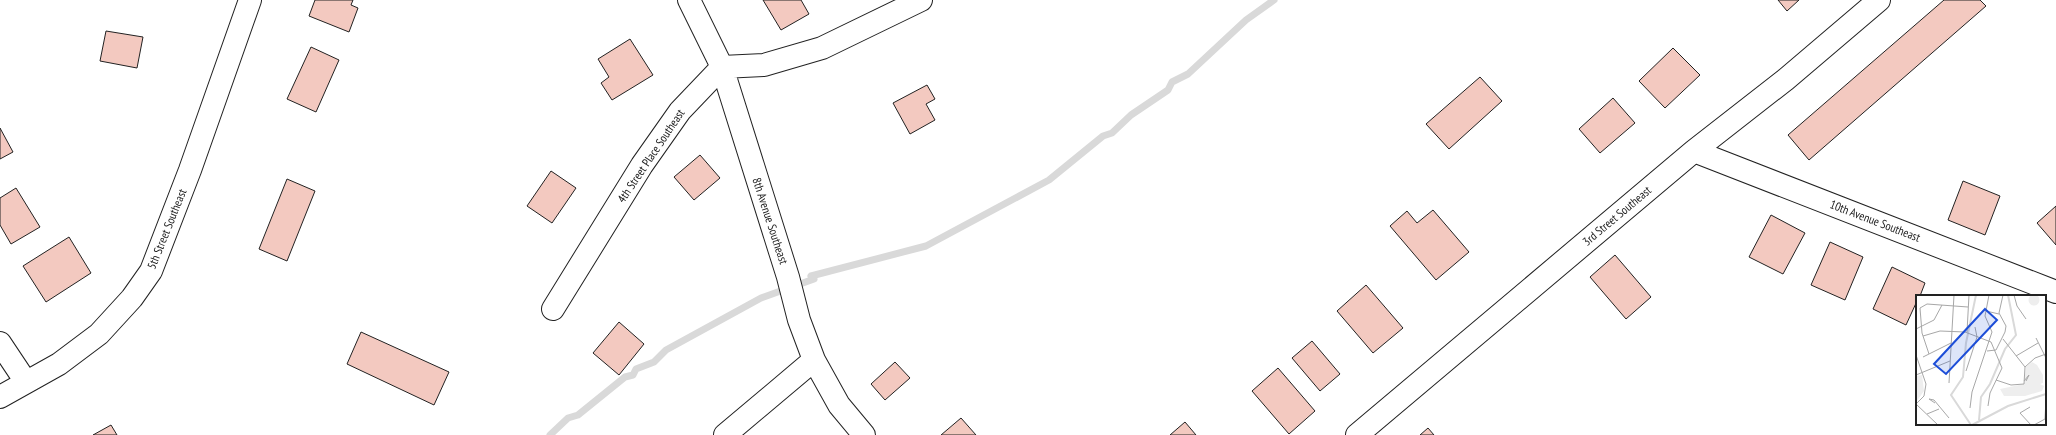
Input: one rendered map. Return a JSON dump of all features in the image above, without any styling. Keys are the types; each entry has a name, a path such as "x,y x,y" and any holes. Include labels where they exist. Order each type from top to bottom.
{"street":[{"name":"5th Street Southeast","path":"0,398 59,364 99,334 132,298 151,271 190,170 250,0"},
{"name":"8th Avenue Southeast","path":"689,0 722,67 788,276 799,320 814,360 838,405 864,435"},
{"path":"722,67 764,65 822,48 920,0"},
{"name":"3rd Street Southeast","path":"1357,435 1694,152 1785,80 1879,0"},
{"name":"4th Street Place Southeast","path":"553,309 642,165 676,117 722,67"},
{"name":"10th Avenue Southeast","path":"1694,152 2056,292"},
{"path":"0,343 26,382"},
{"path":"725,435 814,360"}],"building":[{"path":"315,0 353,0 351,5 358,8 349,32 309,16"},
{"path":"763,0 801,0 809,14 781,30"},
{"path":"1778,0 1799,0 1787,11"},
{"path":"1944,0 1980,0 1986,6 1809,160 1788,135"},
{"path":"106,31 143,37 137,68 100,61"},
{"path":"630,39 653,75 612,100 601,83 609,77 598,59"},
{"path":"311,47 339,60 316,112 287,99"},
{"path":"1673,48 1700,75 1665,108 1639,81"},
{"path":"1480,77 1502,101 1449,149 1426,124"},
{"path":"927,85 935,99 926,104 935,120 910,134 893,103"},
{"path":"1613,98 1635,123 1600,153 1579,129"},
{"path":"0,128 13,152 0,159"},
{"path":"700,155 720,178 694,200 674,177"},
{"path":"551,171 576,188 552,223 527,206"},
{"path":"287,179 315,191 287,261 259,249"},
{"path":"1963,181 2000,196 1985,235 1948,220"},
{"path":"16,188 40,227 11,244 0,225 0,198"},
{"path":"2056,206 2056,245 2037,223"},
{"path":"1433,210 1469,252 1436,280 1390,226 1407,211 1417,223"},
{"path":"1771,215 1805,233 1783,274 1749,257"},
{"path":"69,237 91,273 46,302 23,266"},
{"path":"1830,242 1863,257 1845,300 1811,285"},
{"path":"1615,255 1651,297 1626,319 1590,277"},
{"path":"1892,267 1925,283 1920,295 1916,295 1916,303 1906,325 1873,309"},
{"path":"1366,285 1403,328 1373,353 1337,311"},
{"path":"619,322 644,344 619,375 593,353"},
{"path":"361,332 449,372 434,405 347,364"},
{"path":"1312,341 1340,374 1320,391 1292,358"},
{"path":"895,362 910,378 885,400 871,384"},
{"path":"1278,368 1315,411 1289,434 1252,391"},
{"path":"961,418 976,435 941,435"},
{"path":"1185,422 1196,435 1170,435"},
{"path":"111,425 117,435 93,435"},
{"path":"1428,428 1434,435 1420,435"}],"waterway":[{"path":"550,435 568,418 578,415 625,377 633,375 636,369 654,362 666,350 761,298 814,279 811,276 926,246 1049,180 1103,136 1112,133 1131,115 1168,90 1172,82 1188,74 1246,20 1274,0"}]}
